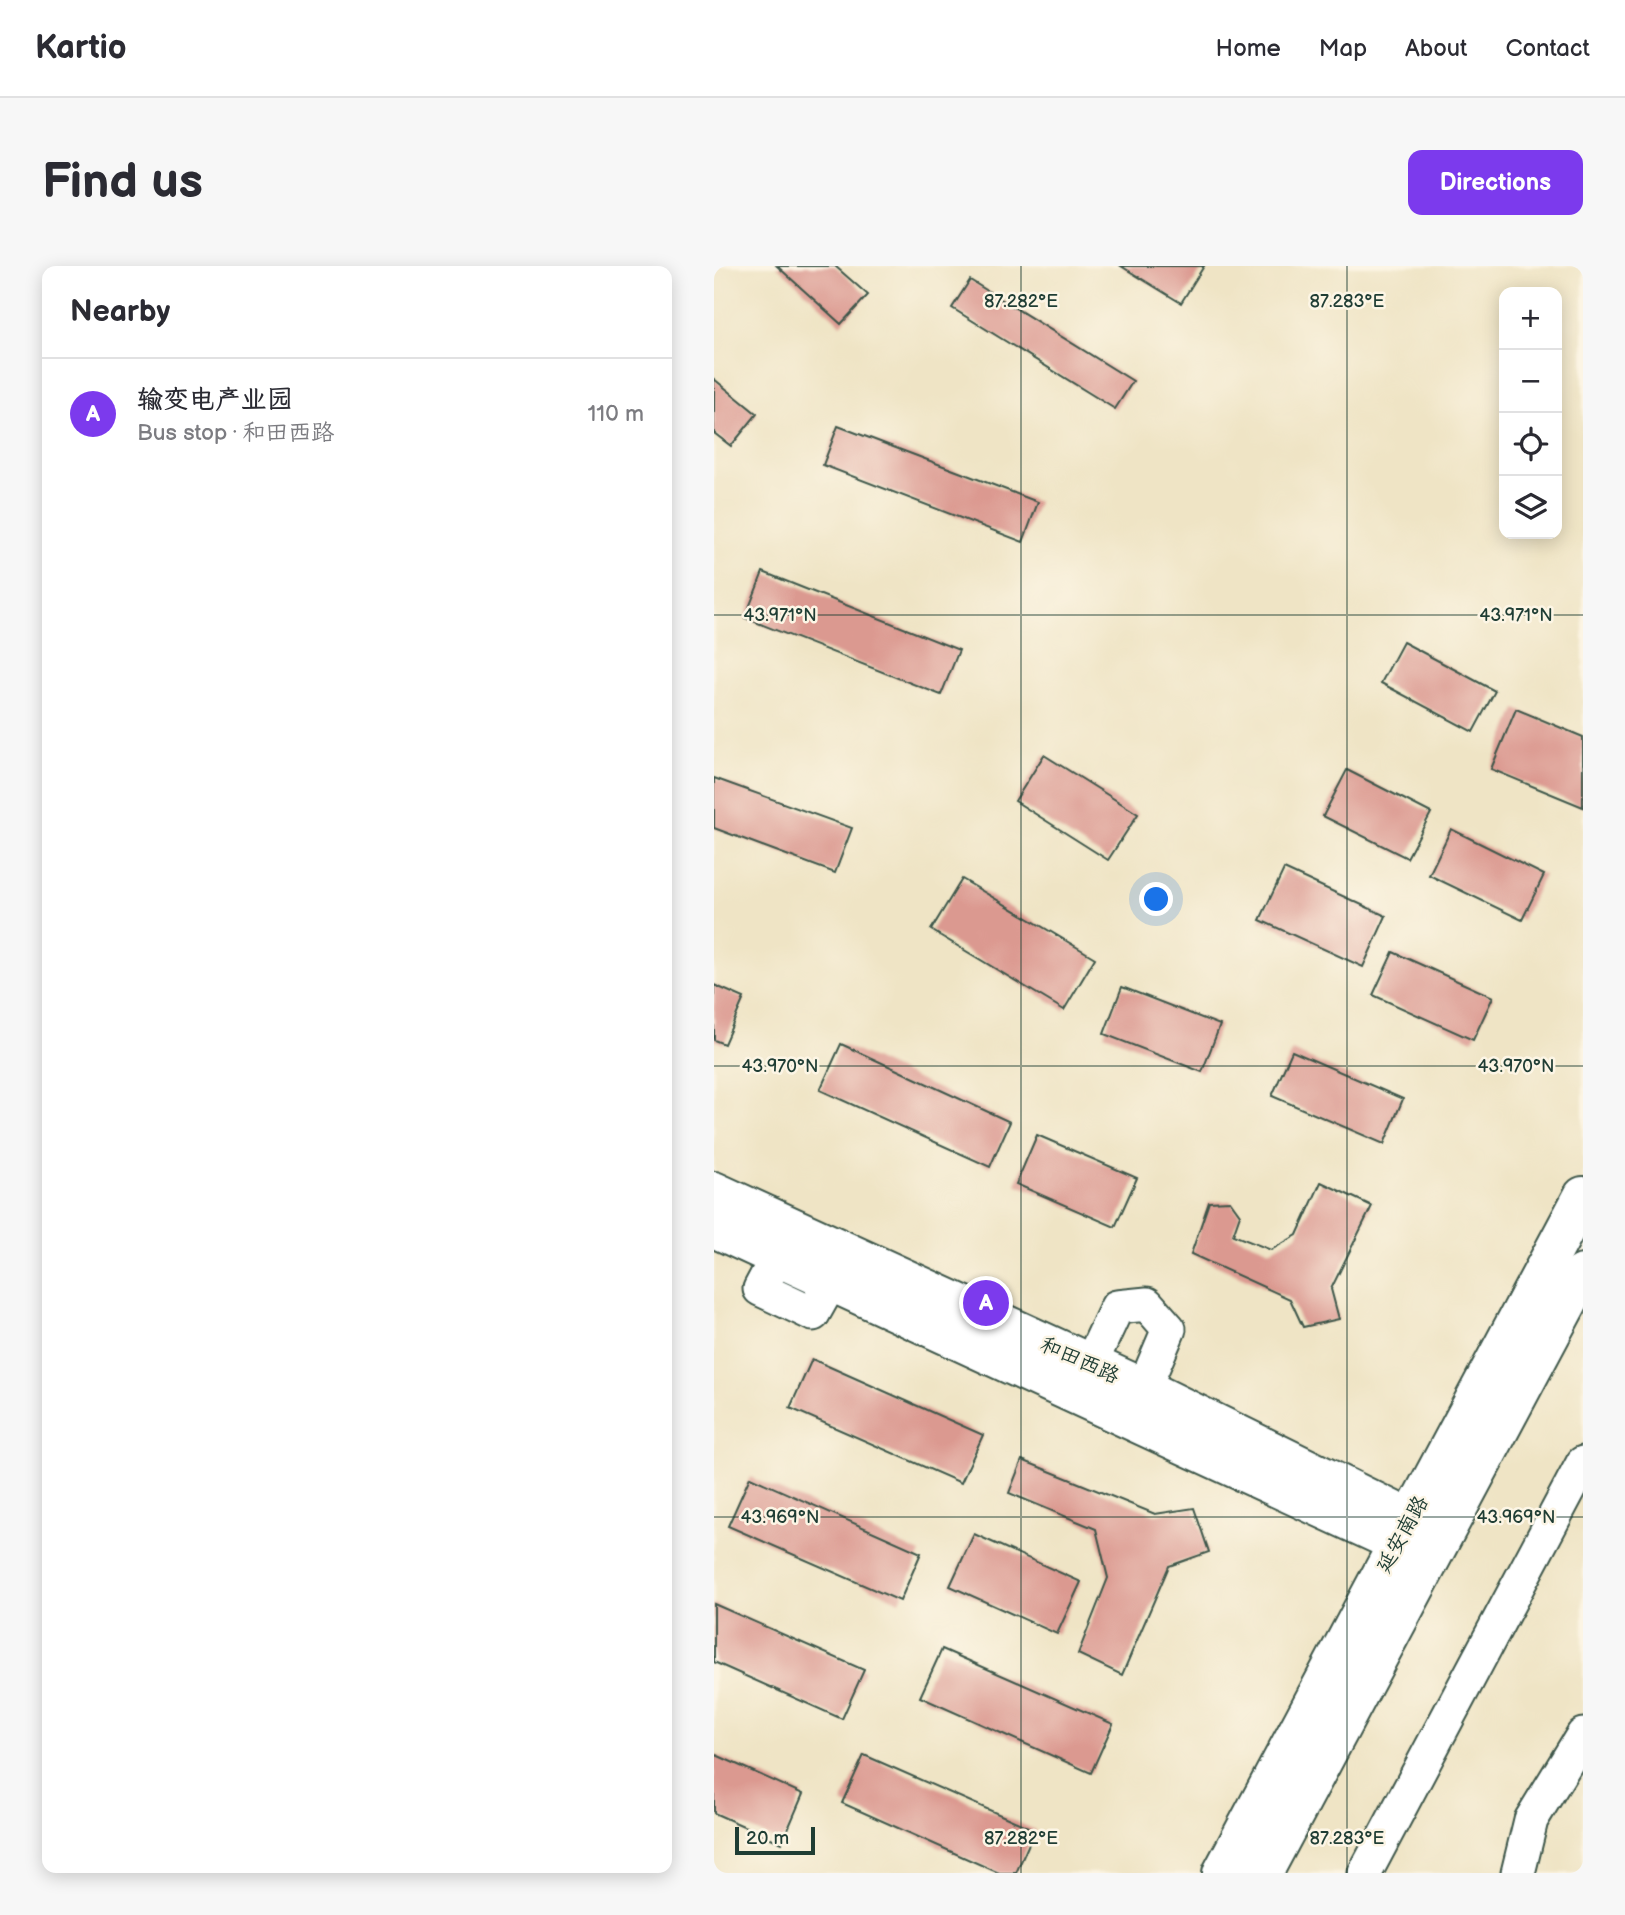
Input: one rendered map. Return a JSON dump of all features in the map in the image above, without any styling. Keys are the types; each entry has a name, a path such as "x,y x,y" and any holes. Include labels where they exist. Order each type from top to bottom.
{"main road":[{"name":"和田西路","path":"714,1191 1144,1388 1420,1540"},
{"name":"延安南路","path":"1263,1873 1583,1196"},
{"name":"和田西路","path":"714,1228 1420,1540"},
{"name":"延安南路","path":"1222,1873 1420,1540 1583,1274"}],"lane":[{"path":"1090,1365 1117,1307 1147,1304 1169,1329 1144,1388"},
{"path":"1364,1873 1583,1463"},
{"path":"1518,1873 1531,1820 1583,1735"}],"building":[{"path":"777,266 835,266 868,295 841,324"},
{"path":"1121,266 1204,266 1181,303"},
{"path":"970,280 1133,381 1115,409 952,308"},
{"path":"714,379 757,414 731,446 714,433"},
{"path":"838,426 1038,502 1023,542 823,465"},
{"path":"763,572 959,650 941,695 745,618"},
{"path":"1403,642 1495,691 1473,732 1381,683"},
{"path":"1516,709 1583,737 1583,807 1491,769"},
{"path":"1044,755 1138,814 1108,860 1015,801"},
{"path":"1347,770 1431,813 1407,858 1323,816"},
{"path":"714,778 852,828 835,873 714,828"},
{"path":"1451,829 1544,875 1522,920 1429,875"},
{"path":"1284,869 1386,916 1363,967 1260,920"},
{"path":"962,879 1095,958 1064,1010 931,930"},
{"path":"1393,952 1493,997 1473,1040 1373,995"},
{"path":"714,985 744,998 724,1044 714,1040"},
{"path":"1122,987 1220,1025 1202,1072 1104,1034"},
{"path":"841,1044 1010,1122 990,1167 820,1090"},
{"path":"1292,1051 1403,1099 1384,1144 1272,1096"},
{"path":"1037,1135 1137,1178 1115,1227 1016,1184"},
{"path":"1321,1182 1372,1206 1331,1289 1339,1319 1303,1327 1290,1299 1191,1254 1209,1202 1230,1201 1240,1215 1233,1235 1271,1250 1297,1235"},
{"path":"812,1359 983,1435 961,1483 790,1408"},
{"path":"1022,1460 1155,1514 1194,1508 1209,1552 1169,1566 1122,1675 1078,1654 1108,1578 1096,1529 1009,1493"},
{"path":"750,1477 921,1553 900,1601 728,1526"},
{"path":"974,1534 1081,1582 1057,1634 950,1586"},
{"path":"714,1604 864,1670 842,1719 714,1662"},
{"path":"942,1649 1113,1724 1091,1773 920,1697"},
{"path":"714,1754 803,1794 782,1843 714,1813"},
{"path":"864,1755 1035,1830 1016,1873 999,1873 842,1803"}],"place":[{"name":"输变电产业园","path":"986,1303"}]}
